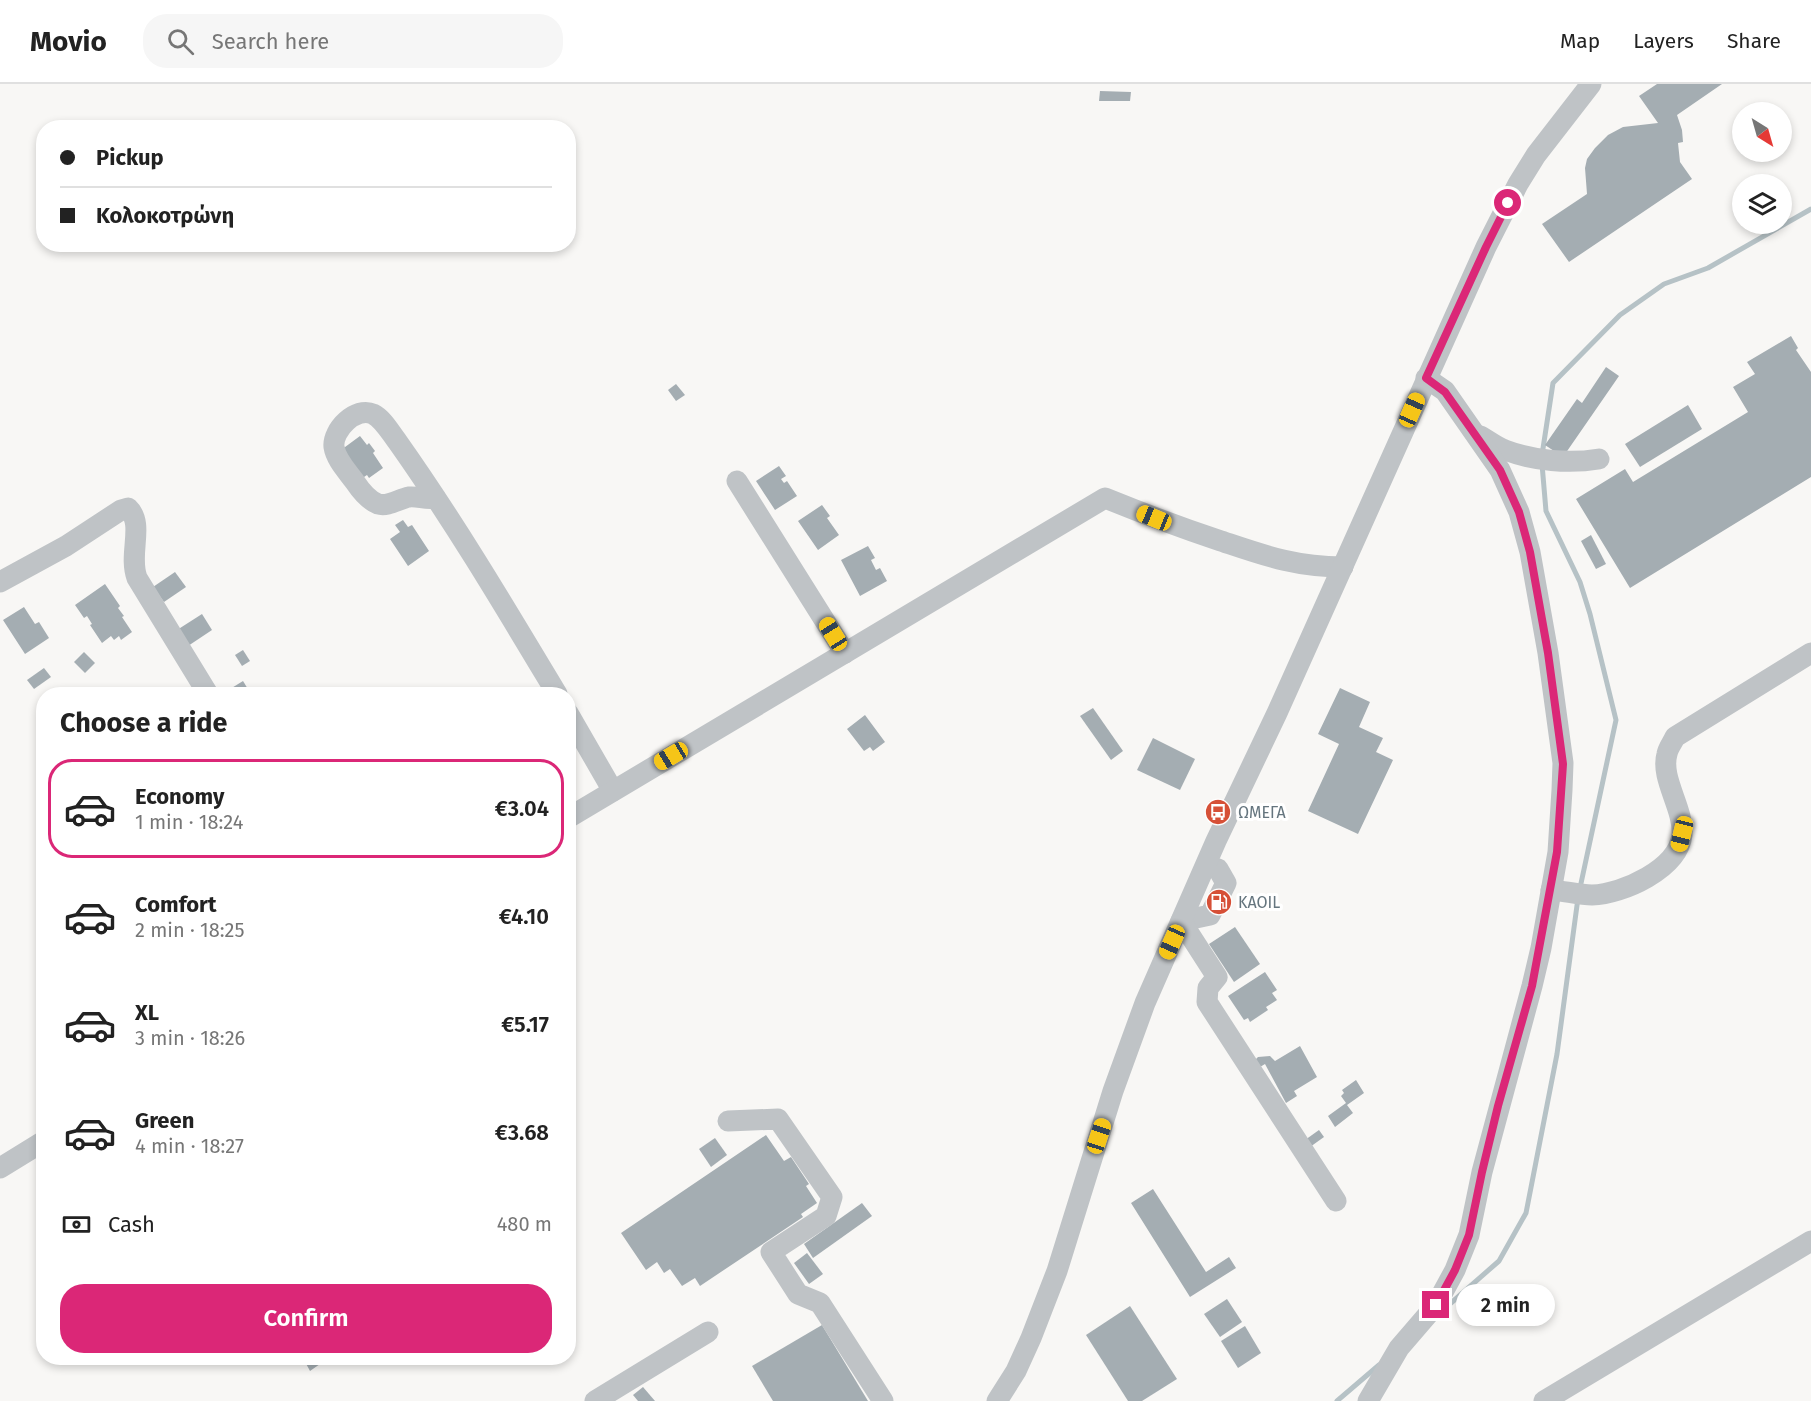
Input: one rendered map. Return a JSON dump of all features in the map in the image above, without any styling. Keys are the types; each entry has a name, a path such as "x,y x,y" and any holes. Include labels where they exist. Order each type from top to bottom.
{"street":[{"path":"997,1401 1016,1371 1043,1308 1057,1271 1113,1091 1145,1003 1188,920 1216,841 1277,713 1486,247 1518,184 1550,134 1591,84"},
{"path":"1368,1401 1400,1348 1436,1305 1455,1270 1469,1235 1498,1106 1532,986 1557,852 1563,764 1548,653 1530,552 1519,512 1500,470 1445,392 1426,378"},
{"path":"436,498 406,498 382,504 370,500 335,452 335,438 342,426 358,414 368,413 376,416 389,430 436,498 553,687"},
{"path":"1472,431 1504,450 1532,457 1578,462 1599,459"},
{"path":"737,481 845,653"},
{"path":"576,813 1105,498 1154,518 1282,561 1310,566 1343,567"},
{"path":"0,582 66,546 121,510 128,508 132,512 136,527 133,562 137,578 204,687"},
{"path":"1551,890 1594,895 1622,888 1659,871 1679,846 1682,834 1681,819 1668,777 1666,755 1675,737 1811,653"},
{"path":"576,727 613,791"},
{"path":"1188,920 1210,915 1226,883 1218,869"},
{"path":"1188,920 1217,977 1208,988 1207,1002 1336,1201"},
{"path":"728,1120 777,1119 832,1197 826,1216 771,1252 798,1294 820,1303 883,1401"},
{"path":"0,1168 36,1146"},
{"path":"1544,1401 1811,1241"},
{"path":"596,1401 708,1332"}],"building":[{"path":"1657,84 1722,84 1677,115 1683,142 1678,143 1680,162 1692,179 1569,262 1542,224 1587,194 1585,168 1587,159 1608,135 1623,127 1658,123 1639,96"},
{"path":"1100,91 1131,92 1130,101 1099,101"},
{"path":"1791,336 1798,348 1796,350 1811,372 1811,477 1630,588 1576,499 1625,469 1633,482 1748,412 1733,387 1755,374 1747,362"},
{"path":"1606,367 1619,376 1563,457 1545,445 1577,399 1582,403"},
{"path":"676,384 685,395 676,401 668,390"},
{"path":"1688,405 1702,429 1640,467 1625,444"},
{"path":"360,436 375,451 373,453 383,468 369,478 367,475 361,479 341,450"},
{"path":"779,466 786,476 781,479 784,483 787,481 797,496 775,510 756,481"},
{"path":"822,505 830,516 827,518 839,535 818,550 798,521"},
{"path":"403,520 408,527 412,525 429,551 408,566 390,539 400,532 395,525"},
{"path":"1591,535 1606,564 1596,569 1581,541"},
{"path":"868,546 875,558 871,560 876,570 880,568 887,581 860,596 841,560"},
{"path":"175,572 186,587 164,602 153,587"},
{"path":"105,584 120,606 118,608 124,616 122,617 132,632 121,640 119,636 114,640 111,636 102,643 87,616 84,618 75,605"},
{"path":"24,607 35,624 39,622 49,638 25,654 3,620"},
{"path":"202,614 212,630 188,646 177,630"},
{"path":"243,650 250,661 242,666 235,655"},
{"path":"84,652 95,663 85,673 74,662"},
{"path":"44,668 51,677 34,689 27,680"},
{"path":"243,681 247,687 233,687"},
{"path":"1340,688 1370,702 1359,727 1383,738 1376,752 1393,760 1358,834 1308,811 1339,744 1318,734"},
{"path":"1093,708 1123,751 1111,760 1080,716"},
{"path":"865,715 885,742 873,751 870,747 864,751 847,729"},
{"path":"1153,738 1195,759 1180,790 1137,770"},
{"path":"1235,927 1260,964 1234,982 1209,944"},
{"path":"1265,972 1277,990 1272,993 1277,1000 1266,1007 1268,1010 1250,1022 1248,1018 1244,1020 1228,996"},
{"path":"1300,1046 1317,1077 1294,1091 1297,1096 1286,1103 1265,1064 1260,1067 1255,1060 1258,1057 1270,1056 1275,1061"},
{"path":"1356,1080 1364,1093 1347,1105 1353,1113 1335,1127 1328,1116 1346,1103 1341,1096 1344,1093 1342,1090"},
{"path":"1319,1130 1324,1137 1310,1147 1305,1140"},
{"path":"766,1135 784,1161 791,1157 809,1184 806,1186 817,1203 801,1214 803,1217 700,1286 695,1278 682,1286 670,1269 664,1273 657,1262 646,1270 621,1233"},
{"path":"715,1138 727,1155 711,1167 699,1149"},
{"path":"1153,1189 1206,1272 1229,1257 1236,1268 1190,1297 1131,1203"},
{"path":"862,1203 872,1216 813,1258 804,1244"},
{"path":"807,1253 823,1274 809,1284 794,1263"},
{"path":"1227,1299 1242,1322 1220,1337 1204,1314"},
{"path":"1130,1306 1177,1379 1142,1401 1128,1401 1086,1335"},
{"path":"822,1325 868,1401 773,1401 752,1366"},
{"path":"1245,1326 1261,1353 1238,1368 1221,1341"},
{"path":"307,1365 319,1365 310,1371"},
{"path":"643,1387 655,1401 638,1401 633,1395"}],"waterway":[{"path":"1542,455 1553,383 1620,315 1664,284 1708,268 1811,209"},
{"path":"1542,464 1546,511 1580,582 1616,720 1580,888"},
{"path":"1443,1310 1499,1261 1526,1213 1557,1054 1578,898"},
{"path":"1337,1401 1379,1365"}],"place":[{"name":"ΩΜΕΓΑ","path":"1218,812"},
{"name":"KAOIL","path":"1219,902"}],"route":[{"path":"1436,1305 1455,1270 1469,1235 1498,1106 1541,948 1557,852 1563,764 1548,653 1530,552 1519,512 1500,470 1445,392 1426,378 1508,203"}]}
